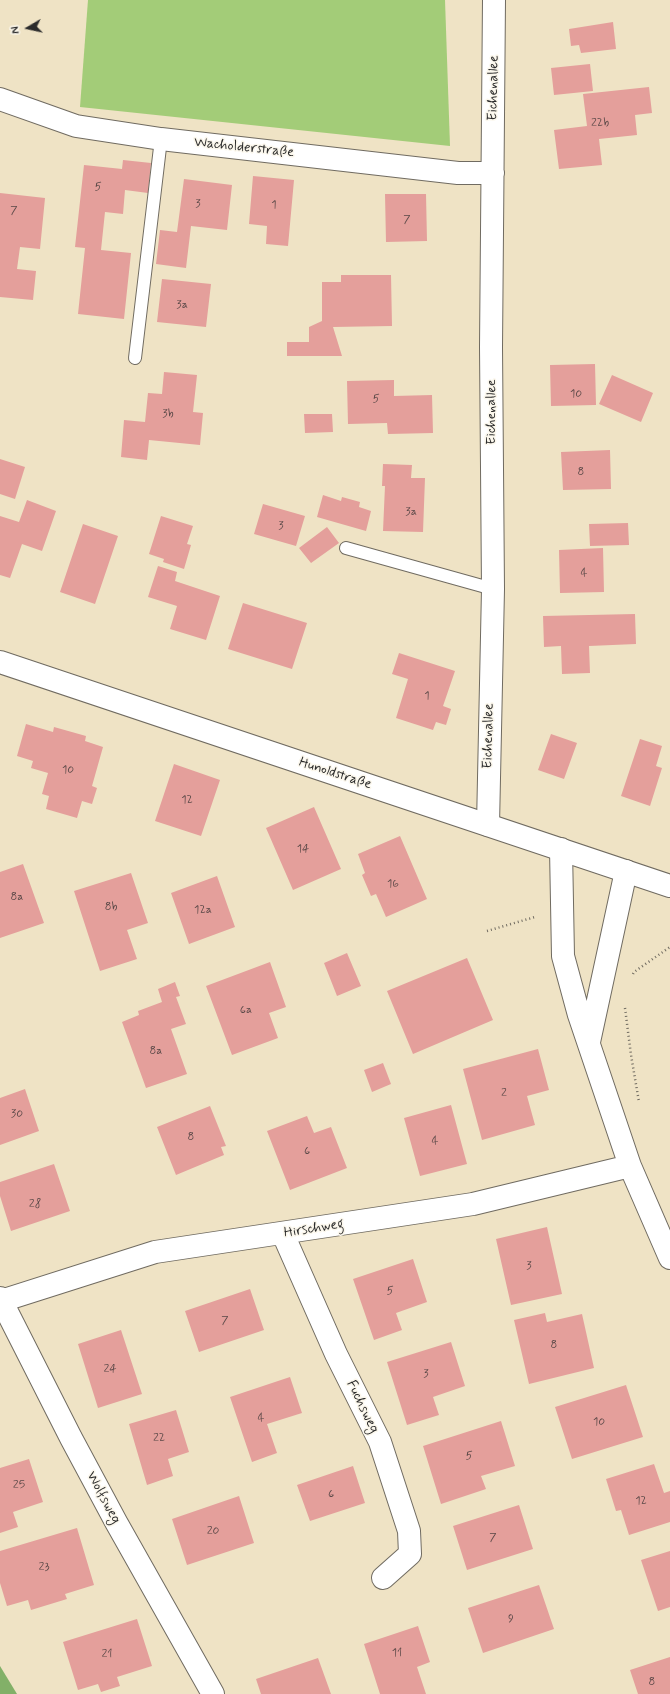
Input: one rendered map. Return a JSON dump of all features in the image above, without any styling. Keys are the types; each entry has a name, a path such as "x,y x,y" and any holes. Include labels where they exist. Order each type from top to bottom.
{"street":[{"name":"Eichenallee","path":"488,825 493,589 491,347 494,0"},
{"name":"Wacholderstraße","path":"0,99 76,126 161,139 458,173 493,173"},
{"name":"Hunoldstraße","path":"0,662 670,886"},
{"path":"560,849 563,956 579,1015 630,1166 670,1258"},
{"path":"589,1042 626,871"},
{"name":"Hirschweg","path":"1,1299 155,1252 283,1234 473,1204 630,1166"},
{"name":"Fuchsweg","path":"283,1234 336,1354 380,1442 409,1531 410,1554 383,1578"},
{"name":"Wolfsweg","path":"1,1299 101,1494 213,1694"}],"lane":[{"path":"135,358 161,139"},
{"path":"346,548 493,589"}],"path":[{"path":"487,931 562,910"},
{"path":"632,978 634,972 670,947"},
{"path":"625,1005 631,1056 639,1104"}],"green space":[{"path":"88,0 445,0 450,146 80,107"},
{"path":"0,1666 17,1694 0,1694"}],"building":[{"path":"613,22 616,49 581,53 579,45 571,46 569,29"},
{"path":"590,64 593,91 554,95 551,68"},
{"path":"649,87 652,113 635,115 637,135 599,139 602,165 559,169 554,130 587,126 583,94"},
{"path":"123,160 151,163 148,193 125,190 123,214 105,212 101,250 131,253 124,319 78,314 85,248 75,247 84,165 122,169"},
{"path":"253,176 294,180 288,246 266,244 267,226 249,224"},
{"path":"184,179 232,185 227,230 191,226 186,268 156,264 160,230 177,232"},
{"path":"0,193 45,198 40,249 20,247 17,269 36,271 33,300 0,297"},
{"path":"385,194 426,194 427,241 386,242"},
{"path":"341,275 391,275 392,326 333,327 342,356 287,356 287,342 309,342 309,327 322,321 322,282 341,282"},
{"path":"162,279 211,284 206,327 157,322"},
{"path":"595,364 596,405 551,406 550,365"},
{"path":"164,372 197,375 193,412 203,413 200,445 149,440 147,460 121,457 124,420 145,422 148,393 162,394"},
{"path":"612,375 653,393 641,422 599,404"},
{"path":"394,380 394,396 432,395 433,433 388,434 387,423 348,424 347,381"},
{"path":"304,414 332,414 333,432 305,433"},
{"path":"610,450 611,489 563,490 561,452"},
{"path":"0,459 25,467 15,499 0,494"},
{"path":"383,464 412,465 411,478 425,478 423,532 383,531 385,486 382,486"},
{"path":"323,495 341,501 342,497 360,502 359,507 371,511 366,531 317,517"},
{"path":"27,500 56,511 42,551 22,544 10,578 0,575 0,516 19,522"},
{"path":"263,504 305,516 296,546 254,534"},
{"path":"161,516 193,526 187,544 191,545 184,569 163,562 164,559 149,554"},
{"path":"628,523 629,545 590,546 589,524"},
{"path":"83,524 118,536 95,604 60,592"},
{"path":"327,527 339,543 311,563 299,548"},
{"path":"603,548 604,592 560,593 559,550"},
{"path":"158,566 177,572 175,581 220,596 206,640 170,629 177,606 148,597"},
{"path":"243,603 307,623 292,669 228,649"},
{"path":"635,614 636,644 589,646 590,673 562,674 561,646 544,647 543,616"},
{"path":"399,653 455,671 443,706 451,709 446,725 436,722 433,730 396,718 408,679 392,674"},
{"path":"26,724 53,732 54,727 86,736 85,741 103,747 92,786 97,788 92,804 82,801 77,818 46,809 49,796 42,794 48,773 31,768 33,761 17,756"},
{"path":"551,734 577,743 564,779 538,770"},
{"path":"640,739 662,746 656,766 662,768 650,806 621,796"},
{"path":"174,764 220,780 201,836 155,821"},
{"path":"314,807 341,869 293,890 266,828"},
{"path":"400,836 427,899 386,917 376,894 371,896 362,875 365,873 358,854"},
{"path":"23,864 44,923 0,938 0,872"},
{"path":"131,873 148,923 127,930 137,959 100,971 74,891"},
{"path":"217,876 235,927 189,944 171,893"},
{"path":"347,953 361,986 337,996 324,963"},
{"path":"467,958 493,1020 413,1054 387,991"},
{"path":"270,962 286,1007 269,1013 278,1038 232,1055 206,986"},
{"path":"175,982 180,996 176,997 186,1024 171,1029 187,1074 146,1088 122,1022 139,1015 138,1011 162,1002 158,989"},
{"path":"538,1049 549,1090 527,1096 535,1125 482,1140 463,1069"},
{"path":"383,1063 391,1084 372,1092 364,1070"},
{"path":"25,1089 39,1131 0,1145 0,1098"},
{"path":"451,1105 467,1164 420,1176 404,1118"},
{"path":"210,1106 226,1146 221,1147 224,1155 176,1175 157,1127"},
{"path":"307,1116 314,1133 331,1127 347,1168 290,1190 267,1131"},
{"path":"54,1164 70,1211 11,1231 0,1196 0,1182"},
{"path":"547,1227 562,1294 511,1305 496,1239"},
{"path":"413,1259 427,1302 396,1313 402,1330 374,1340 353,1279"},
{"path":"250,1289 264,1330 199,1352 185,1311"},
{"path":"545,1313 547,1322 582,1314 594,1368 529,1384 514,1320"},
{"path":"121,1330 142,1394 98,1408 78,1344"},
{"path":"451,1342 465,1386 433,1397 439,1415 407,1425 387,1362"},
{"path":"290,1377 302,1413 267,1424 277,1453 252,1462 230,1397"},
{"path":"626,1385 643,1437 572,1459 555,1407"},
{"path":"176,1410 189,1452 168,1459 173,1476 147,1485 129,1424"},
{"path":"501,1421 515,1466 481,1476 486,1489 441,1504 423,1446"},
{"path":"29,1459 43,1502 13,1512 18,1527 0,1533 0,1468"},
{"path":"654,1464 664,1493 670,1491 670,1522 629,1535 621,1510 616,1511 606,1479"},
{"path":"353,1466 365,1503 310,1521 297,1485"},
{"path":"239,1496 254,1543 187,1565 172,1519"},
{"path":"519,1505 533,1549 467,1570 453,1526"},
{"path":"77,1528 94,1585 65,1594 67,1599 31,1610 28,1600 7,1606 0,1583 0,1551"},
{"path":"670,1551 670,1607 658,1611 641,1560"},
{"path":"539,1585 554,1629 483,1653 468,1608"},
{"path":"137,1619 152,1666 117,1677 120,1686 101,1692 98,1684 78,1690 63,1642"},
{"path":"418,1626 430,1662 417,1667 426,1694 380,1694 364,1644"},
{"path":"670,1657 670,1694 638,1694 630,1670"},
{"path":"318,1658 331,1694 261,1694 256,1679"}]}
